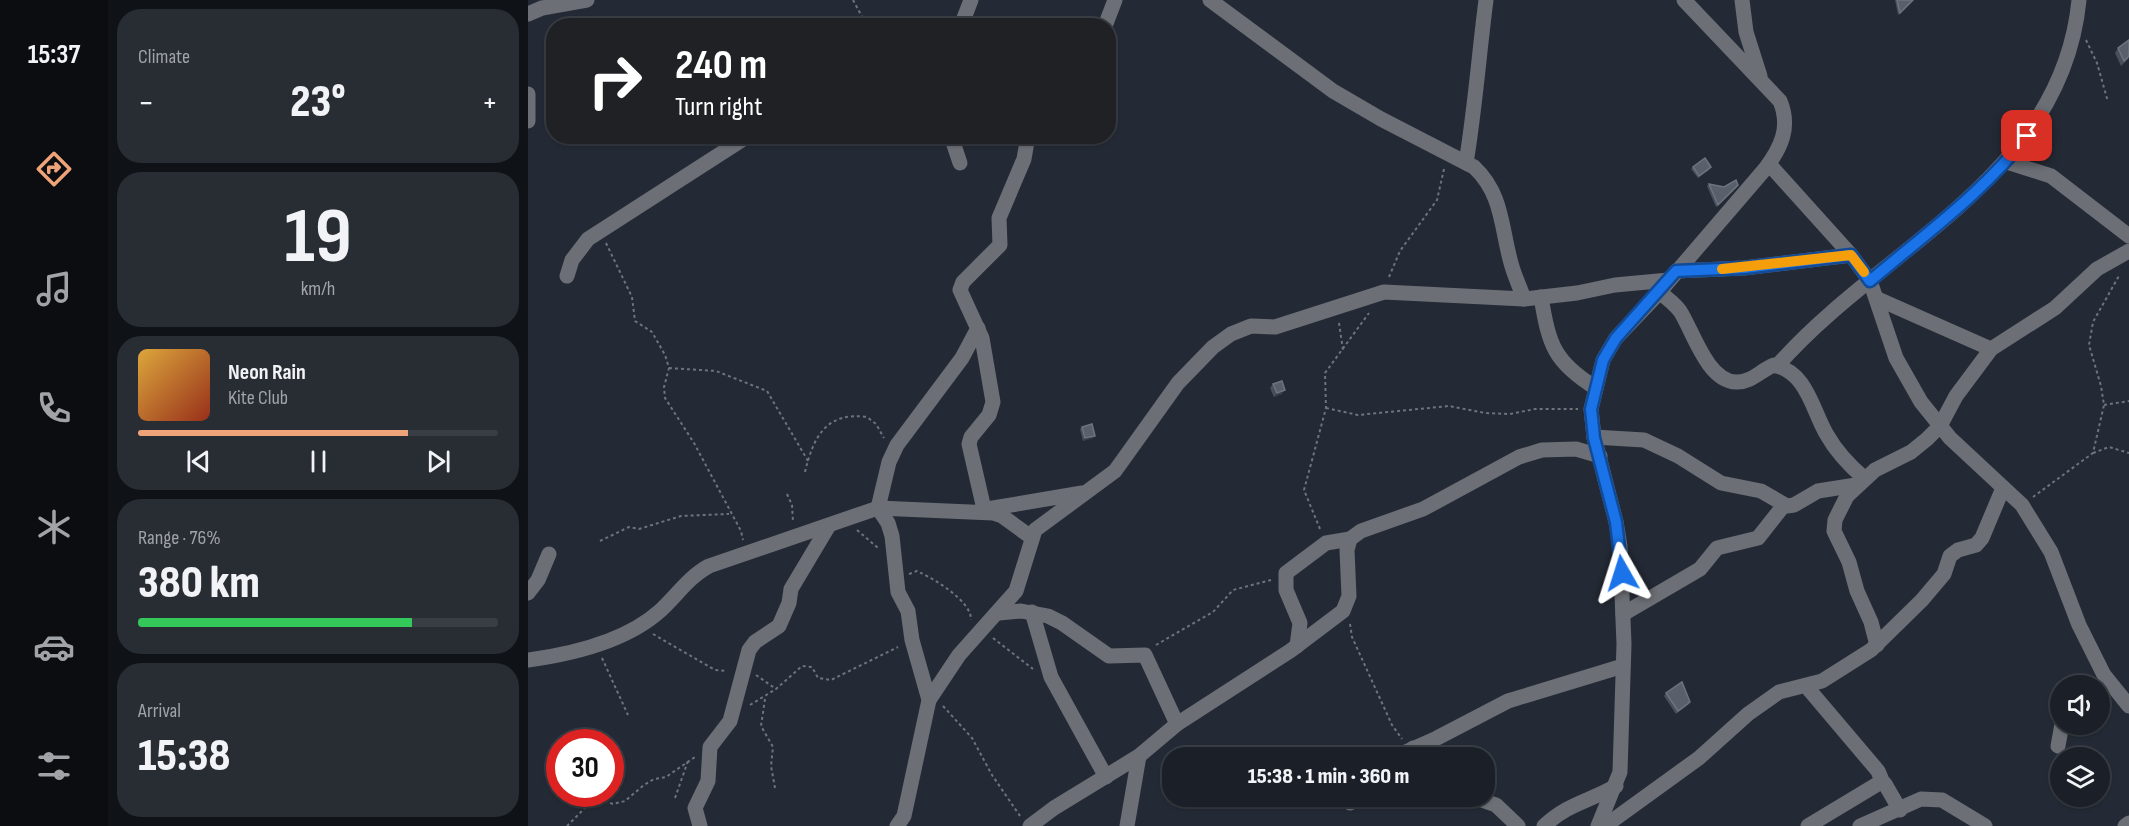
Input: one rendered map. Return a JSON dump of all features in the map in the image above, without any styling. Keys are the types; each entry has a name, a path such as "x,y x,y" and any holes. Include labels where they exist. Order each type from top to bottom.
{"street":[{"path":"536,7 587,0"},
{"path":"965,18 971,0"},
{"path":"1108,18 1115,0"},
{"path":"1210,0 1333,91 1474,167 1490,183 1500,211 1510,262 1524,299"},
{"path":"1466,163 1473,124 1475,78 1486,0"},
{"path":"1598,826 1616,786 1620,764 1623,666 1620,546 1594,438 1591,409 1603,360 1616,338 1659,292 1769,164 1783,137 1785,114 1780,101 1684,0"},
{"path":"1743,0 1746,32 1760,78"},
{"path":"1659,292 1679,310 1697,344 1720,377 1736,382 1749,380 1770,367 1777,366 1815,325 1870,281 2007,162 2027,136 2058,82 2075,36 2079,0"},
{"path":"528,94 528,121"},
{"path":"567,276 579,249 600,231 736,144"},
{"path":"954,144 960,163"},
{"path":"982,510 969,444 993,407 987,354 978,328 962,299 961,286 1000,245 999,218 1024,159 1027,144"},
{"path":"2007,162 2051,176 2129,236"},
{"path":"1769,164 1851,255 1870,281 1878,299 1896,358 1921,402 1977,466 2022,505 2051,552 2097,675"},
{"path":"1594,438 1644,440 1678,456 1721,483 1761,491 1784,505 1794,505 1829,488 1860,482 1911,452 1940,426 1956,396 1991,349 2055,308 2097,269 2129,251"},
{"path":"897,826 904,816 930,699 966,648 1016,591 1024,571 1031,537 1043,522 1115,471 1178,383 1212,346 1231,334 1251,326 1275,327 1335,305 1384,292 1524,299 1673,275 1851,255"},
{"path":"1541,297 1545,323 1561,362 1573,374 1596,388"},
{"path":"1878,299 1991,349"},
{"path":"930,699 912,640 908,611 898,592 892,536 879,508 890,462 897,445 962,358 978,328"},
{"path":"1777,366 1802,383 1828,438 1853,468 1860,482"},
{"path":"1297,646 1300,623 1286,590 1286,573 1326,543 1350,539 1361,531 1448,497 1519,457 1542,450 1576,449 1600,456"},
{"path":"1860,482 1840,510 1834,531 1850,562 1857,591 1871,622 1876,645"},
{"path":"1605,826 1699,758 1748,714 1779,692 1822,681 1876,645 1946,571 1950,556 1958,550 1976,545 1982,538 2003,488"},
{"path":"530,655 597,644 637,626 660,610 702,570 879,508 982,510 1086,493"},
{"path":"1623,614 1700,569 1717,548 1758,538 1784,505"},
{"path":"982,510 1002,516 1031,537"},
{"path":"700,826 695,808 708,781 710,747 730,721 749,650 755,642 779,626 789,603 791,589 828,527"},
{"path":"1026,822 1054,808 1139,756 1177,724 1297,646 1346,607 1349,596 1347,550 1350,539"},
{"path":"528,593 538,580 549,554"},
{"path":"999,613 1032,612 1062,623 1108,657 1145,655 1177,724"},
{"path":"1032,612 1051,677 1106,777"},
{"path":"1415,747 1508,701 1623,666"},
{"path":"1806,686 1878,771 1900,810"},
{"path":"2110,690 2129,706"},
{"path":"2058,746 2060,735"},
{"path":"1127,826 1139,756"},
{"path":"1808,826 1884,783"},
{"path":"1544,826 1563,809 1592,799 1616,786"},
{"path":"1860,826 1921,799 1942,800 1985,826"},
{"path":"1495,805 1518,826"},
{"path":"2125,826 2129,823"}],"path":[{"path":"853,0 863,18"},
{"path":"2077,22 2097,63 2108,102"},
{"path":"1384,292 1400,251 1437,200 1444,170 1441,150"},
{"path":"600,231 632,297 635,321 656,336 669,368 665,398 694,443 741,531 744,555"},
{"path":"2093,453 2104,405 2089,345 2093,322 2110,294 2129,251"},
{"path":"1335,305 1343,350"},
{"path":"1326,543 1304,490 1326,408 1325,373 1370,311"},
{"path":"669,368 716,371 767,391 808,461"},
{"path":"2104,405 2129,401"},
{"path":"1326,408 1358,416 1449,406 1485,413 1510,414 1535,409 1591,409"},
{"path":"805,472 819,434 827,424 862,416 876,424 883,435 890,462"},
{"path":"2022,505 2093,453 2109,447 2129,453"},
{"path":"787,494 792,505 792,540"},
{"path":"600,541 623,528 639,529 681,516 730,514"},
{"path":"847,520 906,574 917,571 926,575 965,603 971,614 966,648"},
{"path":"1145,655 1169,635 1213,612 1233,590 1263,585 1286,573"},
{"path":"1346,607 1352,637 1392,725 1405,744 1411,747"},
{"path":"637,626 715,670 744,671 754,674 776,689"},
{"path":"983,631 1040,674 1051,677"},
{"path":"730,721 807,664 812,667 818,678 831,680 912,640"},
{"path":"597,644 628,715"},
{"path":"765,697 761,726 773,747 771,766 775,788"},
{"path":"930,699 961,724 972,738 992,775 1026,822"},
{"path":"567,826 589,804 600,799 613,804 625,801 644,785 654,779 666,777 710,747"},
{"path":"675,798 688,761"}],"building":[{"path":"1897,0 1913,0 1900,13"},
{"path":"2129,40 2129,56 2124,61 2118,48"},
{"path":"1705,158 1711,167 1699,176 1693,167"},
{"path":"1736,180 1738,185 1718,205 1709,184 1724,187"},
{"path":"1282,381 1285,390 1277,393 1273,384"},
{"path":"1092,424 1095,436 1085,438 1082,427"},
{"path":"1682,682 1690,702 1678,711 1666,693"}],"slow traffic":[{"path":"1722,269 1851,255 1864,272"}],"route":[{"path":"1622,573 1616,522 1594,438 1591,409 1603,360 1616,338 1676,271 1744,268 1851,255 1870,281 1964,202 2007,162 2027,136"}]}
